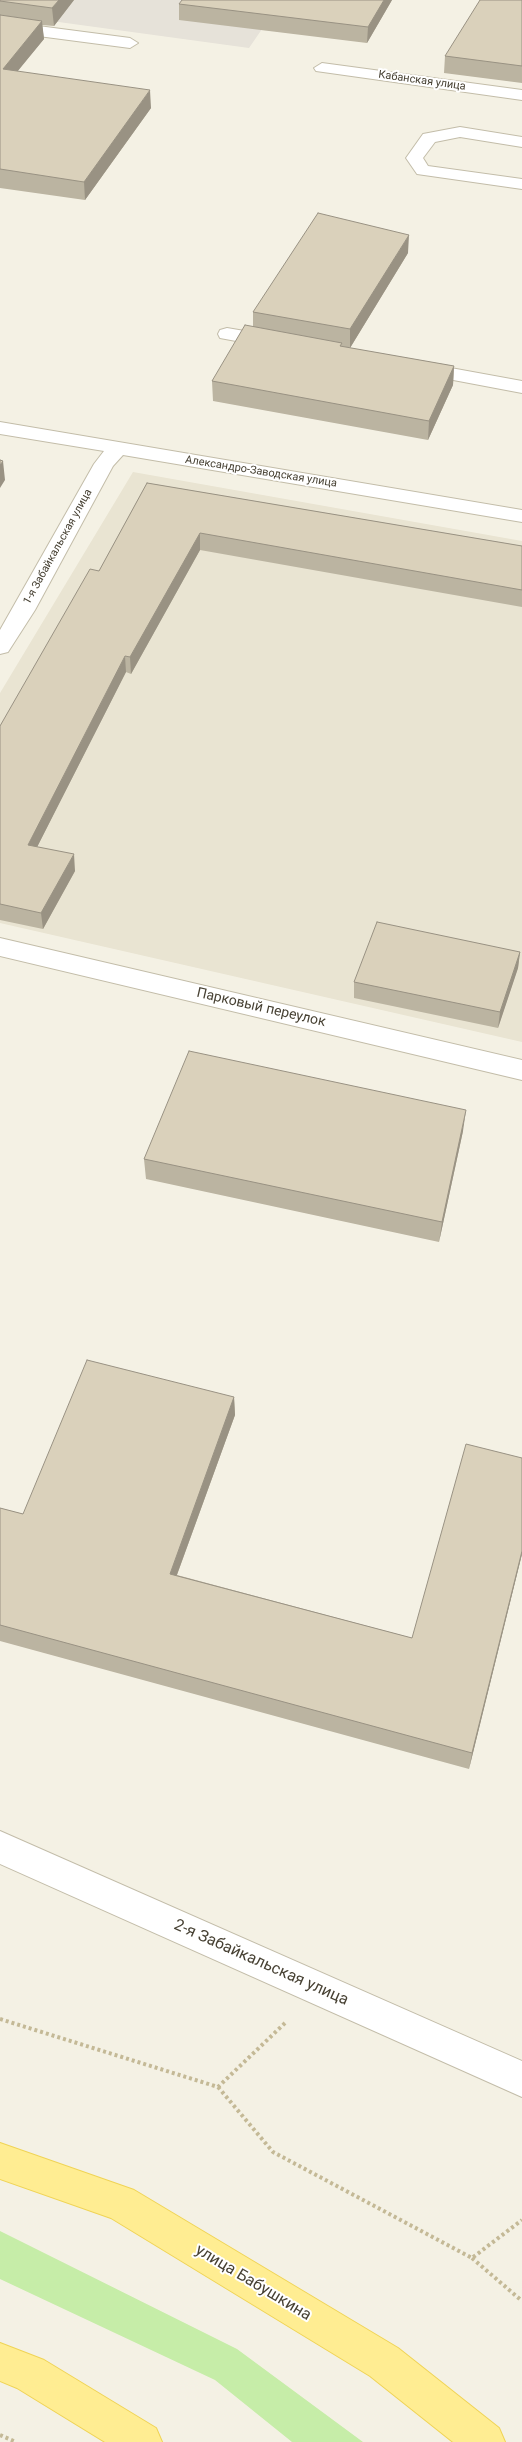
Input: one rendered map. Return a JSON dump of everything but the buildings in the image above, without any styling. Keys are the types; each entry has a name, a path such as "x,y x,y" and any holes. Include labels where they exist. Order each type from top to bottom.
{"main road":[{"name":"улица Бабушкина","path":"0,2160 121,2204 384,2362 485,2442"},
{"path":"0,2362 30,2374 142,2442"}],"street":[{"path":"0,26 130,43"},
{"name":"Кабанская улица","path":"322,68 522,95"},
{"path":"522,142 460,132 429,138 414,158 423,170 522,184"},
{"path":"226,334 293,346"},
{"path":"398,365 522,387"},
{"name":"Александро-Заводская улица","path":"0,428 522,516"},
{"name":"1-я Забайкальская улица","path":"0,647 24,610 104,464 118,448"},
{"path":"0,607 24,610"},
{"name":"Парковый переулок","path":"0,947 522,1070"},
{"name":"2-я Забайкальская улица","path":"0,1847 522,2079"}],"path":[{"path":"0,2019 218,2087 273,2152 472,2258 522,2301"},
{"path":"218,2087 287,2020"},
{"path":"472,2258 522,2220"},
{"path":"0,2435 16,2442"}],"shaded area":[{"path":"0,0 282,0 249,48 0,14"},
{"path":"133,472 522,541 522,1042 0,923 0,693"}],"green space":[{"path":"0,2231 237,2349 363,2442 292,2442 215,2380 0,2279"}]}
